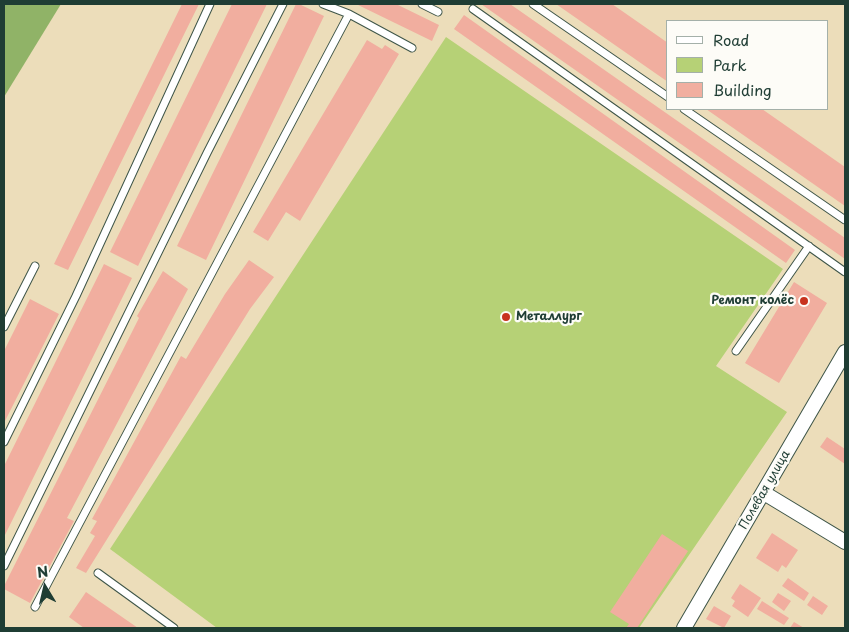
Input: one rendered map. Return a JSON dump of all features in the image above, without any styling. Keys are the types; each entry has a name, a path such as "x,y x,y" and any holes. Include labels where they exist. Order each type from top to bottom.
{"street":[{"name":"Полевая улица","path":"684,628 845,352"},
{"path":"764,493 845,542"}],"lane":[{"path":"4,442 76,296 210,4"},
{"path":"4,566 207,152 283,4"},
{"path":"323,4 349,14 412,48"},
{"path":"422,4 438,12"},
{"path":"533,4 666,96"},
{"path":"473,9 845,272"},
{"path":"34,607 349,14"},
{"path":"685,110 845,220"},
{"path":"736,351 810,246"},
{"path":"4,327 36,266"},
{"path":"98,573 174,628"}],"green space":[{"path":"4,4 61,4 4,97"},
{"name":"Металлург","path":"446,37 783,269 716,366 787,412 639,628 217,628 110,549"}],"building":[{"path":"182,4 199,4 68,270 54,264"},
{"path":"232,4 267,4 138,266 110,252"},
{"path":"296,4 324,16 206,260 177,246"},
{"path":"356,4 396,4 439,25 432,41"},
{"path":"481,4 510,4 845,238 845,259"},
{"path":"556,4 612,4 666,42 666,81"},
{"path":"464,15 795,250 786,263 454,29"},
{"path":"367,40 382,49 385,45 399,54 300,221 286,212 268,241 253,232"},
{"path":"707,110 763,110 845,167 845,206"},
{"path":"249,260 274,277 250,309 86,573 76,568 95,536 90,533 97,521 92,519 181,356 186,359 225,294"},
{"path":"104,264 132,278 4,537 4,466"},
{"path":"163,271 188,289 67,518 74,521 30,603 4,589 4,586 139,318 137,316"},
{"path":"794,282 827,303 779,383 745,363"},
{"path":"30,299 59,314 4,423 4,351"},
{"path":"827,437 845,449 845,464 820,447"},
{"path":"772,533 798,550 786,568 782,565 778,572 756,558"},
{"path":"662,534 688,551 637,628 626,628 629,624 610,612"},
{"path":"788,578 809,593 804,601 782,586"},
{"path":"740,584 761,598 748,617 732,606 735,601 731,598"},
{"path":"86,592 138,628 84,628 69,617"},
{"path":"778,593 791,601 784,611 772,602"},
{"path":"813,596 828,606 822,615 807,605"},
{"path":"762,601 789,618 784,625 757,609"},
{"path":"714,606 731,616 724,628 706,619"},
{"path":"794,622 804,628 790,628"}],"place":[{"name":"Ремонт колёс","path":"804,301"},
{"name":"Металлург","path":"506,317"}]}
